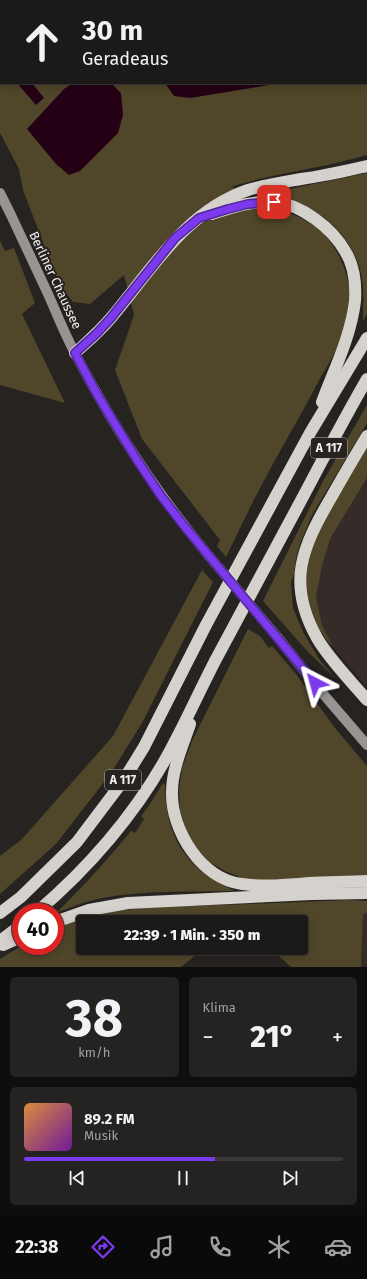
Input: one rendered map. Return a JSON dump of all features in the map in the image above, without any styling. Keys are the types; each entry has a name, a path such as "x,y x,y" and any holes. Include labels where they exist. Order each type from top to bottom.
{"highway":[{"path":"75,353 110,319 175,238 223,201 248,190 334,174 367,166"},
{"path":"199,218 248,204 274,202 294,207 313,216 329,230 345,251 352,268 355,288 353,313 350,327 310,432"},
{"name":"A 117","path":"2,912 21,897 77,842 123,781 144,747 206,625 310,432 367,338"},
{"name":"A 117","path":"47,903 94,857 116,831 141,797 164,760 348,412 367,379"},
{"path":"367,436 311,534 303,556 300,573 300,589 310,625 318,640 367,700"},
{"path":"206,679 178,757 172,791 172,804 178,826 191,851 201,862 215,873 227,880 240,884 276,885 367,882"},
{"path":"64,919 89,910 128,903 312,894 367,893"},
{"path":"0,941 12,932"},
{"path":"0,946 12,941"}],"street":[{"name":"Berliner Chaussee","path":"0,193 75,353 98,396 137,460 161,496 185,527 367,745"}],"shaded area":[{"path":"0,84 367,84 367,155 334,164 233,186 238,211 259,208 276,209 302,218 323,233 336,250 345,270 350,293 350,304 347,324 340,343 277,456 226,557 217,546 220,540 142,439 115,370 134,315 124,275 90,304 73,302 59,284 23,190 19,169 0,133"},
{"path":"18,84 33,84 44,98 36,105"},
{"path":"72,84 112,84 121,93 123,115 118,133 80,171 69,175 56,164 27,129 64,89"},
{"path":"166,84 276,84 190,98 174,96"},
{"path":"367,173 367,314 363,321 361,273 353,251 345,238 323,216 310,208 281,197 265,194"},
{"path":"0,241 5,251 14,248 35,303 22,314 65,403 0,385"},
{"path":"367,405 367,423 312,515 300,544 291,582 293,608 303,632 319,659 335,678 308,652 263,601 322,483"},
{"path":"367,448 367,478 330,539 322,566 316,597 322,625 333,647 315,622 307,596 307,571 313,546 324,521"},
{"path":"367,478 367,687 333,647 322,626 316,597 322,566 330,539"},
{"path":"202,570 213,582 142,723 111,773 56,844 0,894 0,856 22,839 113,736"},
{"path":"248,629 260,636 269,648 272,646 296,674 335,728 367,766 367,877 260,881 242,878 209,862 188,835 180,811 179,790 182,768 192,741"},
{"path":"163,783 165,785 171,825 181,848 188,858 209,877 234,891 168,892 118,895 102,898 64,910 64,905 95,873 131,831 135,833 144,819 141,816"},
{"path":"349,900 367,901 367,913 363,914 361,967 291,967 278,955 308,955 308,915 98,915 153,907"},
{"path":"367,913 367,967 361,967 363,914"},
{"path":"76,920 76,955 196,955 181,967 0,967 0,959 12,952 12,955 64,955 64,925"}],"route":[{"path":"274,202 248,204 199,218 175,238 110,319 75,353 98,396 161,496 315,683"}]}
